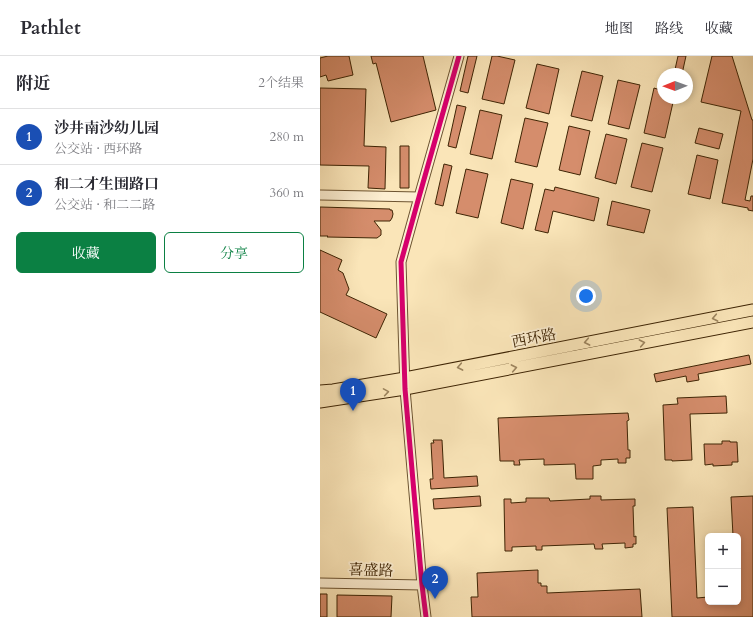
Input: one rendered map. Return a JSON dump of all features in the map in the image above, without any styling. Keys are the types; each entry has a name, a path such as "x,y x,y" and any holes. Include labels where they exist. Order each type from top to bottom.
{"main road":[{"name":"西环路","path":"320,402 753,310"},
{"name":"西环路","path":"320,391 405,384 753,322"}],"street":[{"path":"426,617 405,384 401,262 459,56"},
{"path":"320,195 419,197"},
{"name":"喜盛路","path":"320,583 422,585"}],"building":[{"path":"328,56 349,56 353,75 328,81 326,75 320,77 320,58"},
{"path":"371,56 423,56 436,110 391,122 376,63 373,64"},
{"path":"468,56 477,56 468,93 460,91"},
{"path":"492,56 515,60 504,104 482,99"},
{"path":"678,56 686,56 683,68 675,68"},
{"path":"712,56 732,56 753,120 753,159 745,200 750,201 751,196 753,196 753,211 748,210 748,208 722,203 741,111 701,102"},
{"path":"537,64 559,69 549,114 526,108"},
{"path":"582,71 603,76 592,121 571,116"},
{"path":"618,80 640,85 629,129 608,124"},
{"path":"320,88 366,89 364,146 386,147 385,189 368,188 369,166 320,165"},
{"path":"654,88 657,89 657,104 673,104 665,138 644,133"},
{"path":"457,105 466,107 456,148 448,146"},
{"path":"480,110 502,115 492,159 470,154"},
{"path":"525,118 548,123 537,167 515,162"},
{"path":"569,126 590,131 580,175 559,170"},
{"path":"699,128 723,134 719,149 695,143"},
{"path":"606,134 627,139 616,184 595,178"},
{"path":"642,143 663,148 652,192 631,187"},
{"path":"400,146 409,146 409,188 400,188"},
{"path":"697,155 718,160 710,199 688,194"},
{"path":"444,164 452,166 443,206 435,204"},
{"path":"466,169 488,174 478,218 456,213"},
{"path":"511,179 533,184 523,229 501,223"},
{"path":"555,187 599,198 594,221 553,211 548,233 535,230 545,189 554,191"},
{"path":"612,201 650,210 644,233 607,225"},
{"path":"320,207 390,209 392,210 393,214 390,221 374,221 381,230 381,235 377,238 327,237 328,236 320,236"},
{"path":"320,250 342,260 338,270 343,273 349,289 346,295 387,314 376,338 320,312"},
{"path":"749,355 751,364 698,374 699,380 687,382 686,376 656,382 654,374"},
{"path":"726,396 727,413 690,414 692,460 665,460 663,405 678,404 677,398"},
{"path":"628,413 628,450 630,450 630,458 626,458 626,463 618,463 618,459 601,460 601,465 593,466 593,479 576,479 575,464 544,465 544,459 519,460 520,465 514,465 514,461 500,461 498,418"},
{"path":"433,440 442,440 444,478 477,476 478,486 431,489 430,479 433,479 431,443 434,443"},
{"path":"722,441 737,442 738,462 732,462 732,465 705,465 704,444 722,444"},
{"path":"480,496 481,506 434,509 433,499"},
{"path":"590,496 601,496 601,500 635,499 635,506 633,506 634,537 636,536 636,544 633,544 633,547 625,548 625,543 602,544 603,549 595,549 594,544 542,546 542,550 536,550 536,546 512,547 512,551 505,551 504,499 511,499 511,503 526,502 526,498 549,498 550,501 590,499"},
{"path":"753,496 753,617 672,617 667,508 693,507 697,598 705,597 705,605 741,605 741,533 733,533 731,497"},
{"path":"538,570 538,583 541,583 541,586 547,586 547,593 640,589 642,617 472,617 471,597 478,597 477,573"},
{"path":"320,594 327,594 327,617 320,617"},
{"path":"337,595 392,596 391,617 337,617"}],"cycle path":[{"path":"426,617 405,389 401,262 459,56"}],"place":[{"name":"沙井南沙幼儿园","path":"353,411"},
{"name":"和二才生围路口","path":"435,599"}]}
